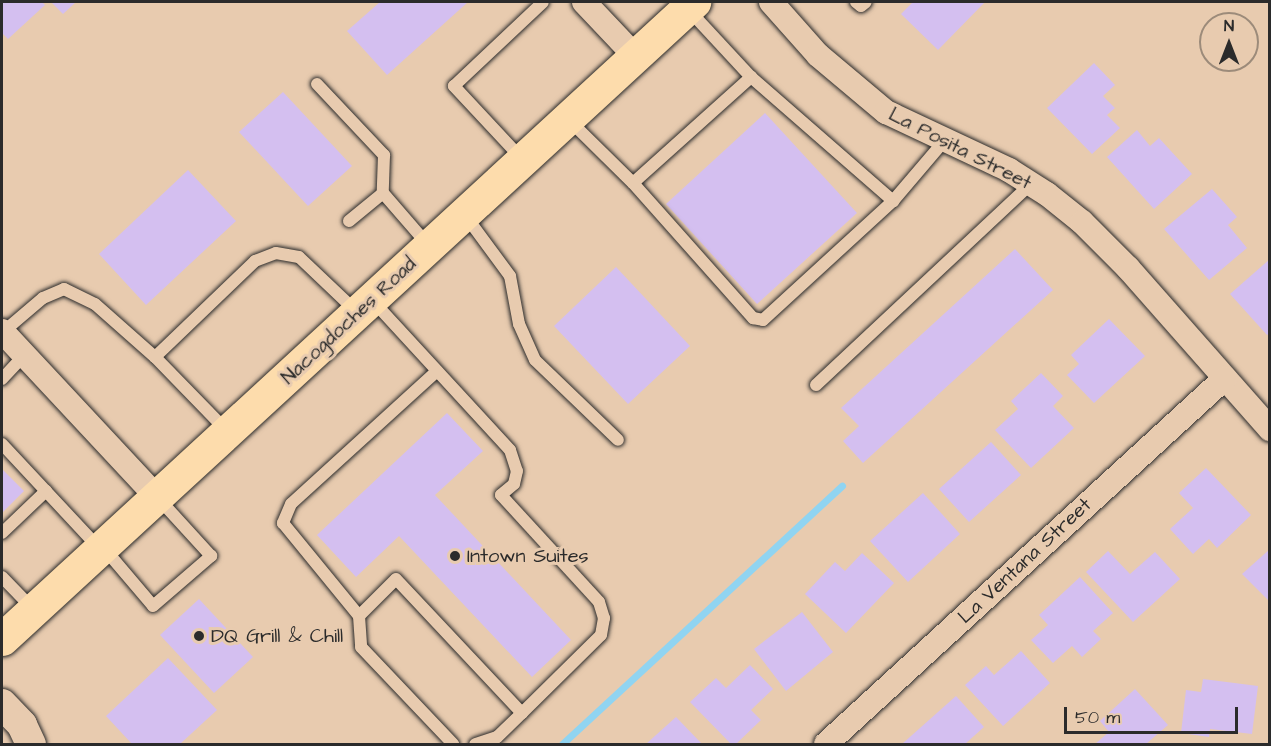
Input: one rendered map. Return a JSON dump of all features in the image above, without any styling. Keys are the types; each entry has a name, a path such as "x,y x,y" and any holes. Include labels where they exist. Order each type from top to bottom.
{"main road":[{"name":"Nacogdoches Road","path":"2,639 101,547 158,498 691,5"}],"street":[{"path":"584,2 635,56"},
{"name":"La Posita Street","path":"771,2 843,78 886,112 1031,184 1082,222 1128,267 1269,429"},
{"path":"2,331 158,498"},
{"name":"La Ventana Street","path":"826,744 1225,378"},
{"path":"2,704 22,725 31,744"}],"lane":[{"path":"523,159 454,86 543,2"},
{"path":"856,2 861,6 866,2"},
{"path":"691,5 750,77 893,201"},
{"path":"633,183 750,77"},
{"path":"317,84 384,155 383,193 429,246"},
{"path":"567,118 633,183 753,318 763,320 893,201 945,140"},
{"path":"816,385 1031,184"},
{"path":"349,221 383,193"},
{"path":"464,214 510,276 519,324 536,360 618,440"},
{"path":"155,357 255,261 276,253 300,257 365,306 437,371 510,450 517,471 514,484 501,495 599,602 604,618 601,635 497,737 475,744"},
{"path":"2,331 43,298 64,289 95,304 155,357 228,432"},
{"path":"2,378 25,354"},
{"path":"437,371 291,504 283,523 359,616 362,647 453,744"},
{"path":"2,444 101,547 153,606 212,556 158,498"},
{"path":"2,533 46,491"},
{"path":"2,577 33,609"},
{"path":"359,616 396,579 522,712"}],"building":[{"path":"2,2 42,2 45,5 8,39 2,33"},
{"path":"51,2 76,2 63,14"},
{"path":"380,2 468,2 387,75 347,31"},
{"path":"913,2 985,2 938,50 901,14"},
{"path":"1094,63 1115,85 1103,96 1115,108 1107,115 1120,128 1092,154 1047,108"},
{"path":"283,92 352,166 308,206 239,132"},
{"path":"765,113 857,213 757,304 666,204"},
{"path":"1137,130 1150,146 1159,138 1192,174 1154,209 1107,157"},
{"path":"188,170 236,221 146,305 99,254"},
{"path":"1212,189 1237,217 1228,225 1247,248 1209,280 1164,229"},
{"path":"1015,249 1053,290 863,463 843,441 859,426 841,408"},
{"path":"1270,259 1270,333 1267,335 1230,294"},
{"path":"616,267 690,346 628,404 554,326"},
{"path":"1109,319 1145,356 1094,403 1067,375 1079,364 1071,355"},
{"path":"1041,373 1063,396 1053,406 1074,428 1031,468 995,430 1018,409 1011,401"},
{"name":"Intown Suites","path":"447,413 483,451 435,495 571,640 532,677 399,536 356,577 317,535"},
{"path":"991,442 1021,475 969,522 939,489"},
{"path":"1206,468 1251,515 1217,548 1209,539 1193,554 1170,529 1193,508 1179,493"},
{"path":"2,469 24,491 2,513"},
{"path":"923,493 960,534 908,582 870,541"},
{"path":"1270,549 1270,602 1242,574"},
{"path":"1108,551 1130,574 1155,552 1180,579 1133,622 1086,572"},
{"path":"862,553 894,583 846,633 805,594 835,562 845,571"},
{"path":"1080,577 1113,613 1093,631 1101,639 1082,657 1072,646 1053,663 1031,640 1048,625 1039,615"},
{"path":"199,599 253,657 214,693 160,635"},
{"path":"802,612 833,652 786,691 754,649"},
{"path":"1021,651 1050,683 1003,726 965,685 986,666 994,675"},
{"path":"168,658 217,710 180,744 132,744 106,716"},
{"path":"750,665 773,689 751,710 761,720 736,744 731,744 690,702 716,678 726,688"},
{"path":"1203,679 1258,686 1252,734 1210,729 1209,737 1181,733 1186,690 1201,692"},
{"path":"1135,689 1168,725 1146,744 1095,744 1109,732 1100,721"},
{"path":"956,696 984,727 965,744 902,744"},
{"path":"676,717 702,744 646,744"}],"waterway":[{"path":"562,744 842,486"}],"place":[{"name":"Intown Suites","path":"455,556"},
{"name":"DQ Grill & Chill","path":"199,636"}]}
